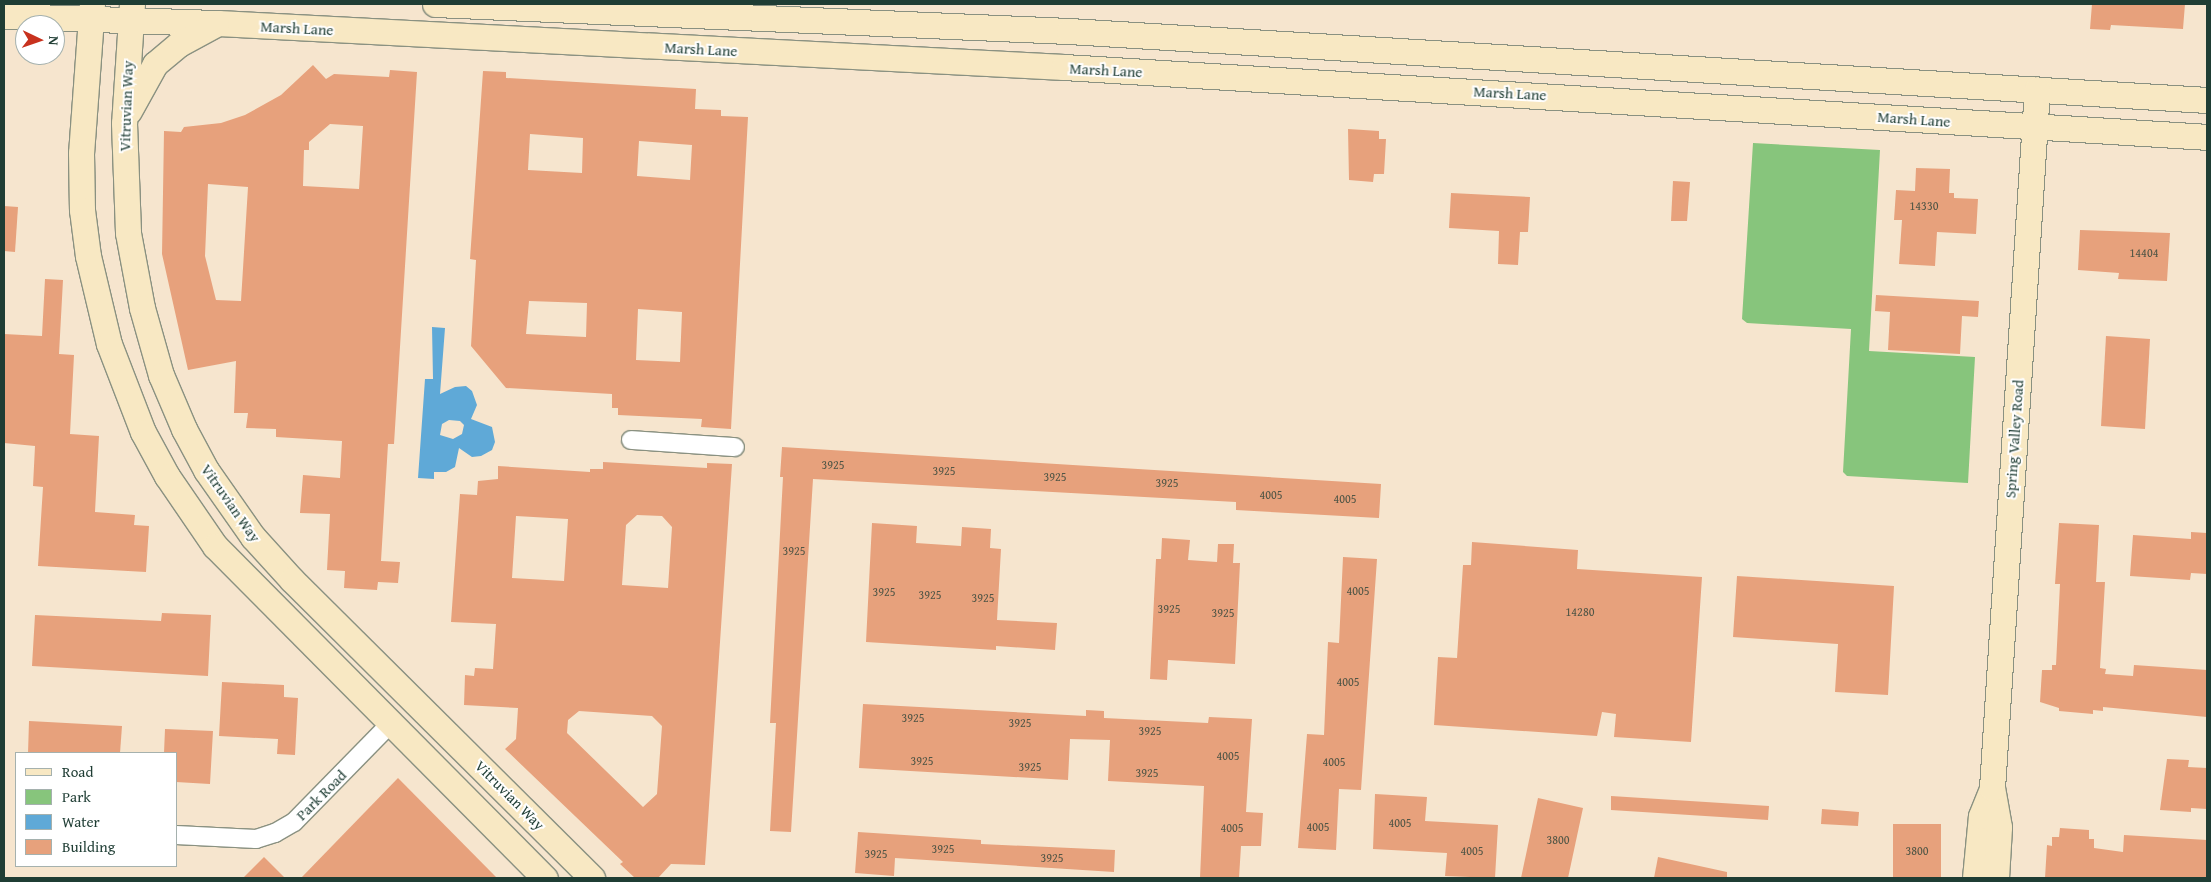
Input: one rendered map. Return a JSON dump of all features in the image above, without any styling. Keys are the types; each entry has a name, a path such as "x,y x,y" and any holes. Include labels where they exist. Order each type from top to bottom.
{"main road":[{"path":"435,4 1069,31 1589,60 2207,100"},
{"path":"440,36 444,4"},
{"path":"91,11 81,153 82,210 88,256 118,372 143,432 173,486 216,546 390,724 546,878"},
{"name":"Marsh Lane","path":"4,16 91,11 131,12 218,23 1064,67 2207,137"},
{"name":"Vitruvian Way","path":"131,12 124,123 128,233 142,308 161,374 184,429 206,470 253,537 292,580 415,700 592,878"},
{"path":"788,53 790,19"},
{"path":"124,123 155,64 179,44 218,23"},
{"path":"1064,67 1069,31"},
{"path":"1588,98 1589,60"},
{"name":"Spring Valley Road","path":"1996,878 1999,827 1992,788 2037,89"},
{"path":"173,486 206,470"},
{"path":"390,724 415,700"},
{"name":"Spring Valley Road","path":"1975,878 1980,816 1992,788"}],"street":[{"path":"631,440 735,447"},
{"name":"Park Road","path":"178,835 256,839 275,833 294,822 390,724"}],"green space":[{"path":"1753,143 1880,150 1869,351 1975,357 1968,483 1847,476 1843,472 1851,329 1747,323 1742,319"}],"water":[{"path":"432,327 445,328 440,394 455,387 466,386 472,391 477,405 471,419 492,427 495,442 492,450 481,456 472,457 459,448 455,467 446,472 434,472 434,479 418,478 425,379 433,379","holes":["449,420 460,421 464,425 462,434 453,439 440,435 442,424"]}],"building":[{"path":"2092,4 2185,4 2183,29 2111,25 2110,30 2090,29"},
{"path":"313,65 326,79 334,74 389,77 390,70 417,72 394,444 388,444 381,561 400,562 398,583 378,582 377,590 344,588 345,571 327,570 330,514 300,513 303,475 340,478 342,441 276,437 276,429 246,428 248,413 234,413 236,361 188,370 162,254 164,131 181,132 184,127 221,123 245,115 281,95","holes":["330,124 363,126 359,189 303,186 304,150 309,150 309,142","208,184 248,187 241,301 216,300 205,256"]},
{"path":"483,71 506,72 506,78 696,89 695,109 721,110 721,116 748,117 731,429 701,427 702,419 618,415 618,408 612,408 612,394 506,388 471,346 476,260 470,259","holes":["530,134 583,138 582,173 528,170","639,141 692,145 690,180 637,176","529,301 587,303 586,337 526,334","638,309 682,312 680,362 636,360"]},
{"path":"1348,129 1379,131 1379,139 1386,139 1384,174 1374,174 1373,182 1349,180"},
{"path":"1916,168 1950,169 1949,193 1954,193 1954,198 1978,199 1976,234 1937,232 1935,266 1899,264 1902,220 1894,220 1896,190 1915,191"},
{"path":"1673,181 1690,182 1687,221 1671,221"},
{"path":"1451,193 1530,197 1528,232 1520,232 1518,265 1498,264 1499,231 1449,228"},
{"path":"4,206 18,207 15,252 4,251"},
{"path":"2080,230 2170,233 2167,281 2118,279 2119,273 2078,270"},
{"path":"45,279 63,280 59,354 74,355 70,434 99,436 95,512 135,515 134,525 149,526 146,572 38,566 43,487 33,486 35,446 4,443 4,334 42,336"},
{"path":"1876,295 1979,301 1978,317 1962,316 1960,354 1888,350 1890,312 1875,311"},
{"path":"2106,336 2150,339 2145,429 2101,426"},
{"path":"782,447 1381,484 1379,518 1236,510 1236,502 813,479 791,832 770,831 776,723 770,723 783,477 780,477"},
{"path":"603,462 707,468 707,463 732,464 705,865 671,864 658,878 635,878 620,864 623,862 505,749 516,739 518,708 464,705 465,675 474,676 475,668 493,669 496,624 451,622 460,494 477,495 478,481 498,479 498,466 590,472 590,469 603,469","holes":["637,515 662,516 672,527 668,588 622,585 626,525","516,516 568,519 564,581 512,578","579,711 652,716 662,726 657,794 643,807 567,733 568,720"]},
{"path":"872,523 917,526 916,543 961,546 962,527 991,529 990,548 1001,549 997,620 1057,623 1055,650 996,646 996,650 866,642"},
{"path":"2059,523 2099,525 2096,582 2105,582 2100,668 2106,669 2105,674 2133,676 2134,665 2207,670 2207,717 2103,707 2103,711 2093,710 2093,714 2059,711 2059,708 2040,702 2042,670 2052,670 2052,665 2056,665 2060,584 2055,584"},
{"path":"2191,532 2207,533 2207,574 2191,573 2190,580 2130,576 2133,535 2191,539"},
{"path":"1162,538 1190,540 1188,560 1217,562 1218,544 1234,544 1233,563 1240,563 1235,664 1168,660 1167,680 1150,679 1156,559 1161,559"},
{"path":"1472,542 1578,550 1577,569 1702,577 1691,742 1614,737 1616,714 1602,712 1597,736 1434,725 1438,657 1457,658 1463,565 1471,565"},
{"path":"1343,557 1377,559 1361,790 1339,789 1336,850 1298,848 1307,734 1324,735 1328,642 1339,643"},
{"path":"1737,576 1894,586 1888,695 1835,692 1838,644 1733,637"},
{"path":"162,613 211,615 208,676 32,666 35,615 161,621"},
{"path":"222,682 284,685 284,697 298,698 295,755 277,754 278,739 219,736"},
{"path":"863,704 1086,716 1086,710 1104,711 1104,718 1208,723 1209,717 1252,719 1246,812 1263,813 1261,846 1241,846 1239,878 1200,878 1204,786 1108,781 1110,740 1070,739 1068,780 859,768"},
{"path":"29,721 122,726 120,752 28,752"},
{"path":"165,729 213,731 210,784 178,782 178,752 164,752"},
{"path":"2167,759 2189,760 2188,767 2207,768 2207,809 2191,808 2191,812 2160,810"},
{"path":"398,778 497,878 301,878"},
{"path":"1375,794 1427,797 1425,821 1498,825 1495,878 1445,876 1447,853 1373,849"},
{"path":"1611,796 1769,806 1768,820 1611,810"},
{"path":"1538,798 1583,808 1568,878 1521,878"},
{"path":"1822,809 1859,812 1858,826 1821,824"},
{"path":"1893,824 1941,824 1941,878 1893,878"},
{"path":"2060,828 2089,830 2089,839 2094,839 2094,848 2123,852 2124,835 2207,840 2207,878 2045,878 2047,845 2052,846 2052,837 2059,837"},
{"path":"858,832 981,840 981,844 1115,850 1114,872 895,858 894,876 855,873"},
{"path":"264,857 285,878 243,878"},
{"path":"1658,857 1727,872 1727,878 1654,878"}]}
